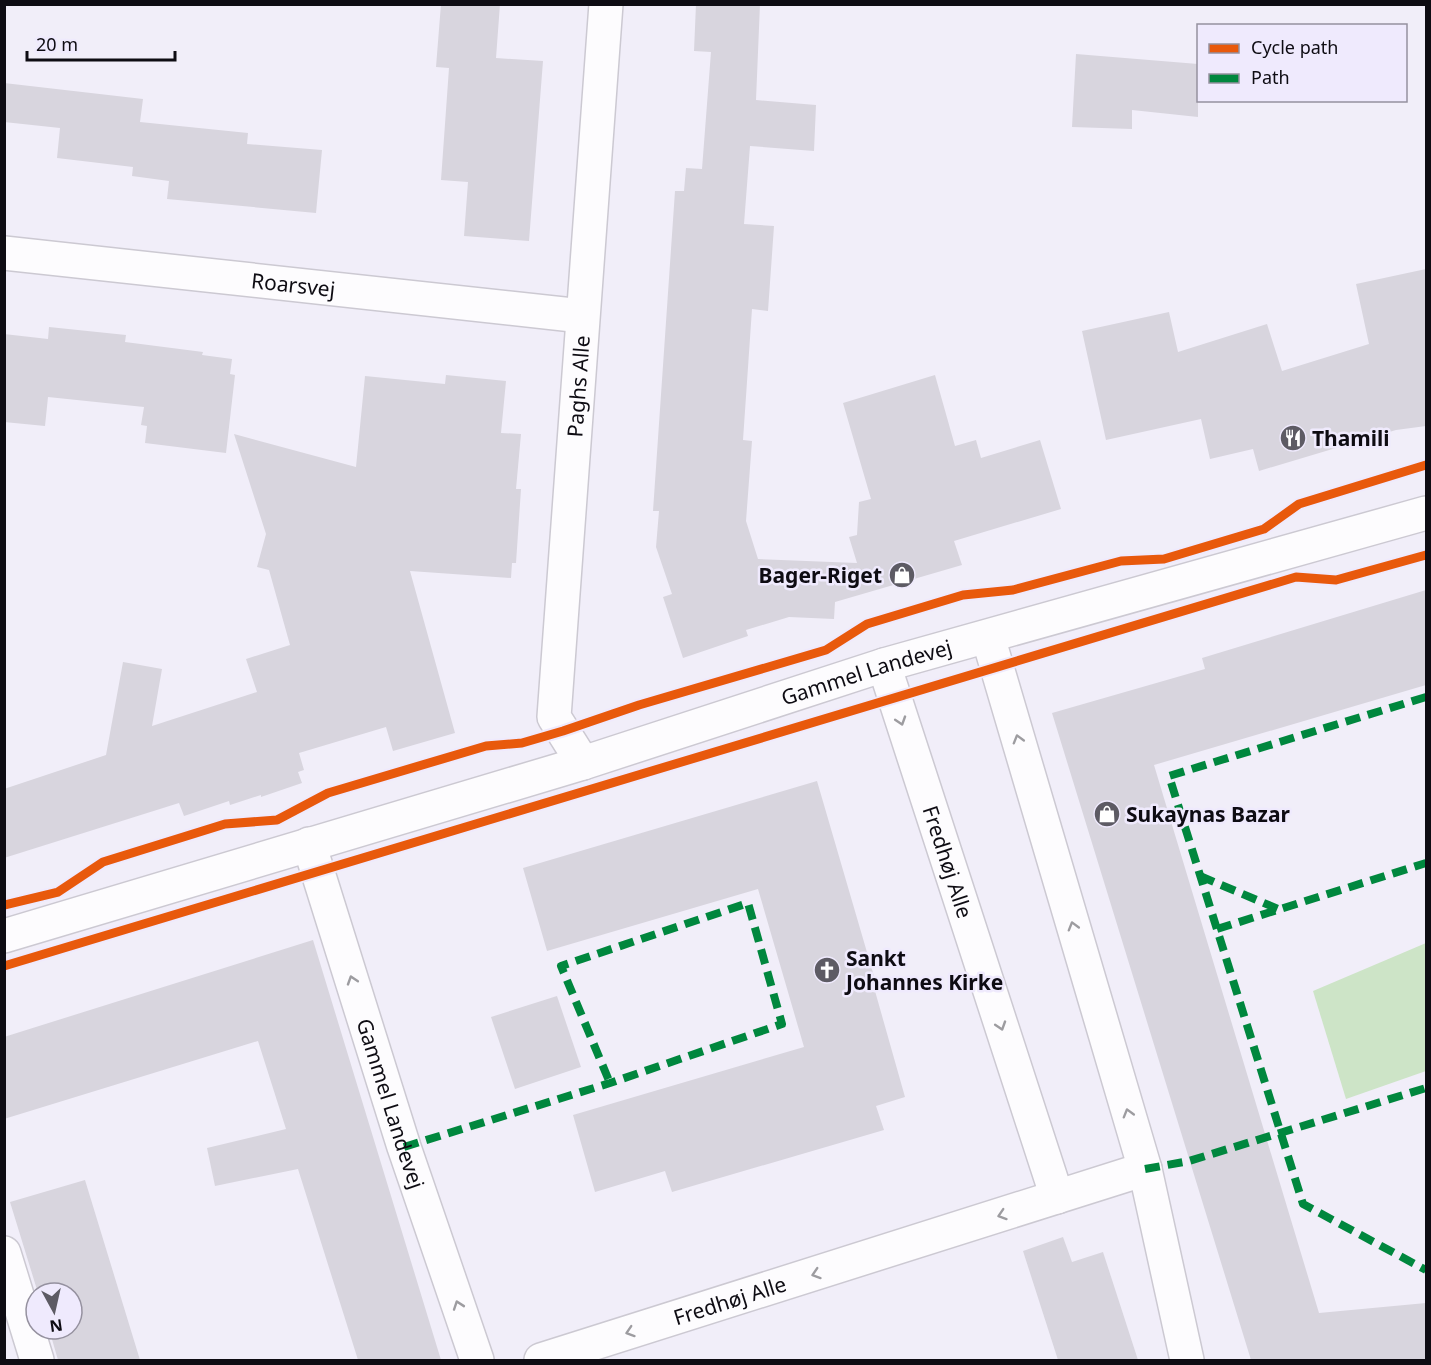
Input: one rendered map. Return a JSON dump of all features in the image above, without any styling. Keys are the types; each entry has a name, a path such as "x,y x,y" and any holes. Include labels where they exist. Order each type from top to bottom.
{"street":[{"name":"Paghs Alle","path":"583,763 554,717 606,4"},
{"name":"Roarsvej","path":"4,253 582,316"},
{"name":"Gammel Landevej","path":"4,936 583,763 884,665 1426,513"},
{"path":"988,637 1145,1169 1187,1360"},
{"name":"Fredhøj Alle","path":"884,665 1057,1197"},
{"name":"Gammel Landevej","path":"309,844 404,1147 477,1360"},
{"name":"Fredhøj Alle","path":"541,1360 1145,1169"},
{"path":"4,1253 37,1360"}],"green space":[{"path":"1426,943 1426,1071 1346,1099 1313,991"}],"building":[{"path":"441,4 500,4 496,58 543,61 529,241 464,236 468,182 441,180 449,68 436,67"},
{"path":"696,4 760,4 756,100 816,105 814,151 750,146 744,224 774,226 768,311 752,309 743,440 752,441 746,521 758,559 857,563 849,537 857,535 859,502 871,499 843,403 935,375 955,446 976,440 981,458 1040,440 1061,509 954,541 962,565 835,602 834,619 789,617 746,630 748,636 683,658 663,597 672,594 656,547 659,511 653,511 675,191 684,191 686,168 702,169 711,52 694,51"},
{"path":"1076,54 1197,64 1198,117 1132,110 1132,129 1072,127"},
{"path":"4,83 143,99 140,122 248,133 247,144 322,150 316,213 167,199 169,181 132,176 133,167 57,158 60,128 4,122"},
{"path":"1426,269 1426,426 1396,430 1259,471 1253,449 1210,459 1201,419 1106,440 1082,331 1169,312 1178,352 1267,324 1282,371 1369,344 1356,284"},
{"path":"49,327 126,335 125,342 203,352 202,355 232,359 230,374 235,375 226,453 145,443 147,426 141,425 144,407 48,397 45,426 4,422 4,334 48,339"},
{"path":"446,375 506,381 501,433 521,434 516,489 521,489 516,563 512,563 511,578 410,571 455,733 393,751 386,727 299,753 304,770 298,772 302,783 261,797 261,795 230,805 229,801 184,816 179,803 4,858 4,789 106,755 123,662 162,669 152,726 257,692 246,659 290,645 269,570 257,567 266,534 234,434 356,467 365,376 445,384"},
{"path":"1426,590 1426,685 1154,765 1319,1313 1426,1303 1426,1360 1251,1360 1052,713 1205,669 1202,658"},
{"name":"Sankt Johannes Kirke","path":"817,781 878,990 875,991 905,1097 876,1106 884,1130 672,1192 665,1171 595,1192 573,1115 804,1047 758,889 547,951 523,868"},
{"path":"313,940 441,1360 358,1360 298,1169 215,1186 207,1148 286,1129 258,1041 4,1119 4,1037"},
{"path":"557,996 581,1067 515,1089 491,1017"},
{"path":"85,1180 140,1360 58,1360 52,1341 84,1341 84,1281 34,1281 10,1202"},
{"path":"1063,1237 1072,1262 1103,1252 1138,1360 1058,1360 1023,1251"}],"marked path":[{"path":"1426,697 1169,776 1303,1204 1426,1270"},
{"path":"1217,929 1426,863"},
{"path":"1200,876 1278,909"},
{"path":"404,1147 610,1083 782,1024 748,903 561,966 610,1083"},
{"path":"1145,1169 1189,1161 1426,1088"}],"cycle path":[{"path":"4,905 58,892 103,862 225,824 277,820 328,793 486,746 522,743 639,705 826,650 867,624 963,595 1013,590 1121,561 1164,559 1264,529 1299,504 1426,465"},
{"path":"4,966 1296,577 1336,580 1426,555"}],"place":[{"name":"Thamili","path":"1293,438"},
{"name":"Bager-Riget","path":"902,575"},
{"name":"Sukaynas Bazar","path":"1107,814"},
{"name":"Sankt Johannes Kirke","path":"827,970"}]}
